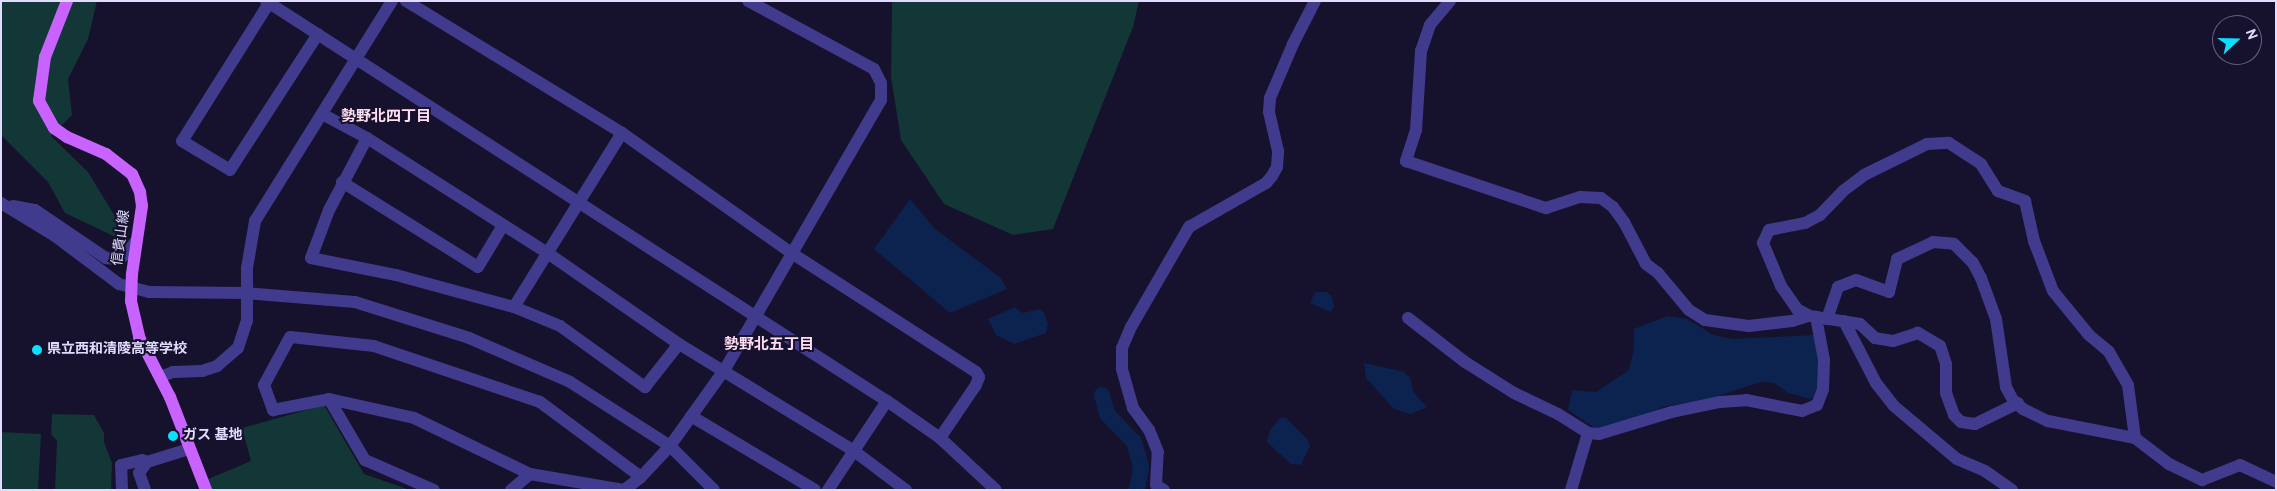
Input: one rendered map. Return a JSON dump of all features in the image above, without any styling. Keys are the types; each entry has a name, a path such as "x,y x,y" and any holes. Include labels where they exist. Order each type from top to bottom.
{"main road":[{"name":"信貴山線","path":"68,1 45,57 39,101 54,128 66,137 106,154 132,174 140,192 142,206 132,274 131,301 139,338 160,377 206,490"}],"street":[{"path":"160,377 173,372 202,371 228,358 243,336 247,322 245,293 255,220 280,176 322,114 392,1"},
{"path":"406,1 421,6 622,133 793,254 978,374 976,385 940,438"},
{"path":"641,477 540,402 374,346 290,338 264,385 273,410 329,399 414,418 530,474 624,490 641,477 670,446 725,369 881,100 881,84 874,69 748,1"},
{"path":"1164,490 1156,485 1158,452 1149,430 1133,408 1122,369 1122,348 1131,327 1189,227 1266,183 1272,176 1277,167 1278,151 1269,112 1270,98 1293,44 1315,1"},
{"path":"1450,1 1430,25 1420,50 1416,130 1406,161 1546,208 1580,197 1602,198 1613,207 1624,222 1646,264 1658,273 1690,310 1705,320 1749,326 1792,322 1817,317 1838,287 1856,280 1889,292 1897,259 1933,242 1954,244 1981,278 1996,319 2004,381 2013,400 2048,420 2135,438 2169,464 2202,480 2240,465 2276,482"},
{"path":"318,34 230,170 182,141 268,2 357,58 887,401 940,438 996,490"},
{"path":"322,114 367,138 502,227 549,254 679,344 725,369 854,451 906,490"},
{"path":"514,307 581,204 622,133"},
{"path":"367,138 342,182 315,241 311,258 396,275 514,307 560,326 645,387 679,344"},
{"path":"2018,403 1975,424 1961,422 1954,415 1946,393 1946,364 1940,346 1918,333 1893,341 1876,338 1860,324 1817,317 1797,309 1781,286 1763,243 1769,230 1805,223 1820,215 1843,191 1864,175 1927,144 1949,143 1981,164 1998,191 2025,201 2034,241 2053,291 2089,335 2109,352 2128,385 2135,438"},
{"path":"342,182 478,267 502,227"},
{"path":"4,204 35,210 106,258 116,259 125,255 136,242"},
{"path":"4,204 119,284 150,292 245,293 355,302 469,338 570,382 670,446 714,490"},
{"path":"1408,318 1489,377 1588,433 1599,434 1632,427 1672,412 1720,402 1746,400 1802,411 1816,405 1823,389 1824,360 1817,317"},
{"path":"1844,321 1876,383 1894,406 1957,459 1985,471 2012,490"},
{"path":"329,399 365,460 434,490"},
{"path":"828,490 887,401"},
{"path":"691,416 815,490"},
{"path":"1571,490 1588,433"},
{"path":"122,490 121,465 142,460 147,462 189,449"},
{"path":"145,490 139,473 147,462"},
{"path":"511,490 530,474"}],"green space":[{"path":"1,1 97,1 88,39 68,79 72,115 51,136 88,172 116,218 124,241 65,213 48,182 1,135"},
{"path":"892,1 1139,1 1133,27 1053,229 1013,235 944,204 901,140 891,77"},
{"path":"324,405 364,474 410,490 211,490 206,480 251,461 242,428"},
{"path":"52,414 94,415 104,433 104,442 112,463 111,490 55,490 57,441 51,434"},
{"path":"1,432 41,434 38,490 1,490"}],"water":[{"path":"910,199 935,229 1001,278 1007,289 950,313 874,249"},
{"path":"1315,292 1326,292 1332,296 1334,307 1331,312 1310,303"},
{"path":"1015,307 1023,313 1040,309 1044,313 1048,324 1046,333 1014,344 996,335 988,319"},
{"path":"1667,316 1687,319 1714,335 1733,339 1814,335 1828,384 1811,399 1788,393 1774,383 1761,382 1711,398 1663,407 1620,426 1596,429 1568,410 1572,390 1596,392 1629,370 1634,349 1634,329"},
{"path":"1364,363 1404,372 1410,378 1414,393 1427,407 1411,414 1394,409 1366,378"},
{"path":"1280,418 1286,418 1308,440 1310,446 1301,465 1291,464 1267,442 1270,430"}],"waterway":[{"path":"1102,395 1107,414 1134,442 1141,467 1137,490"}],"place":[{"name":"県立西和清陵高等学校","path":"37,350"},
{"name":"ガス 基地","path":"173,436"}],"district":[{"name":"勢野北四丁目","path":"386,118"},
{"name":"勢野北五丁目","path":"769,346"}]}
